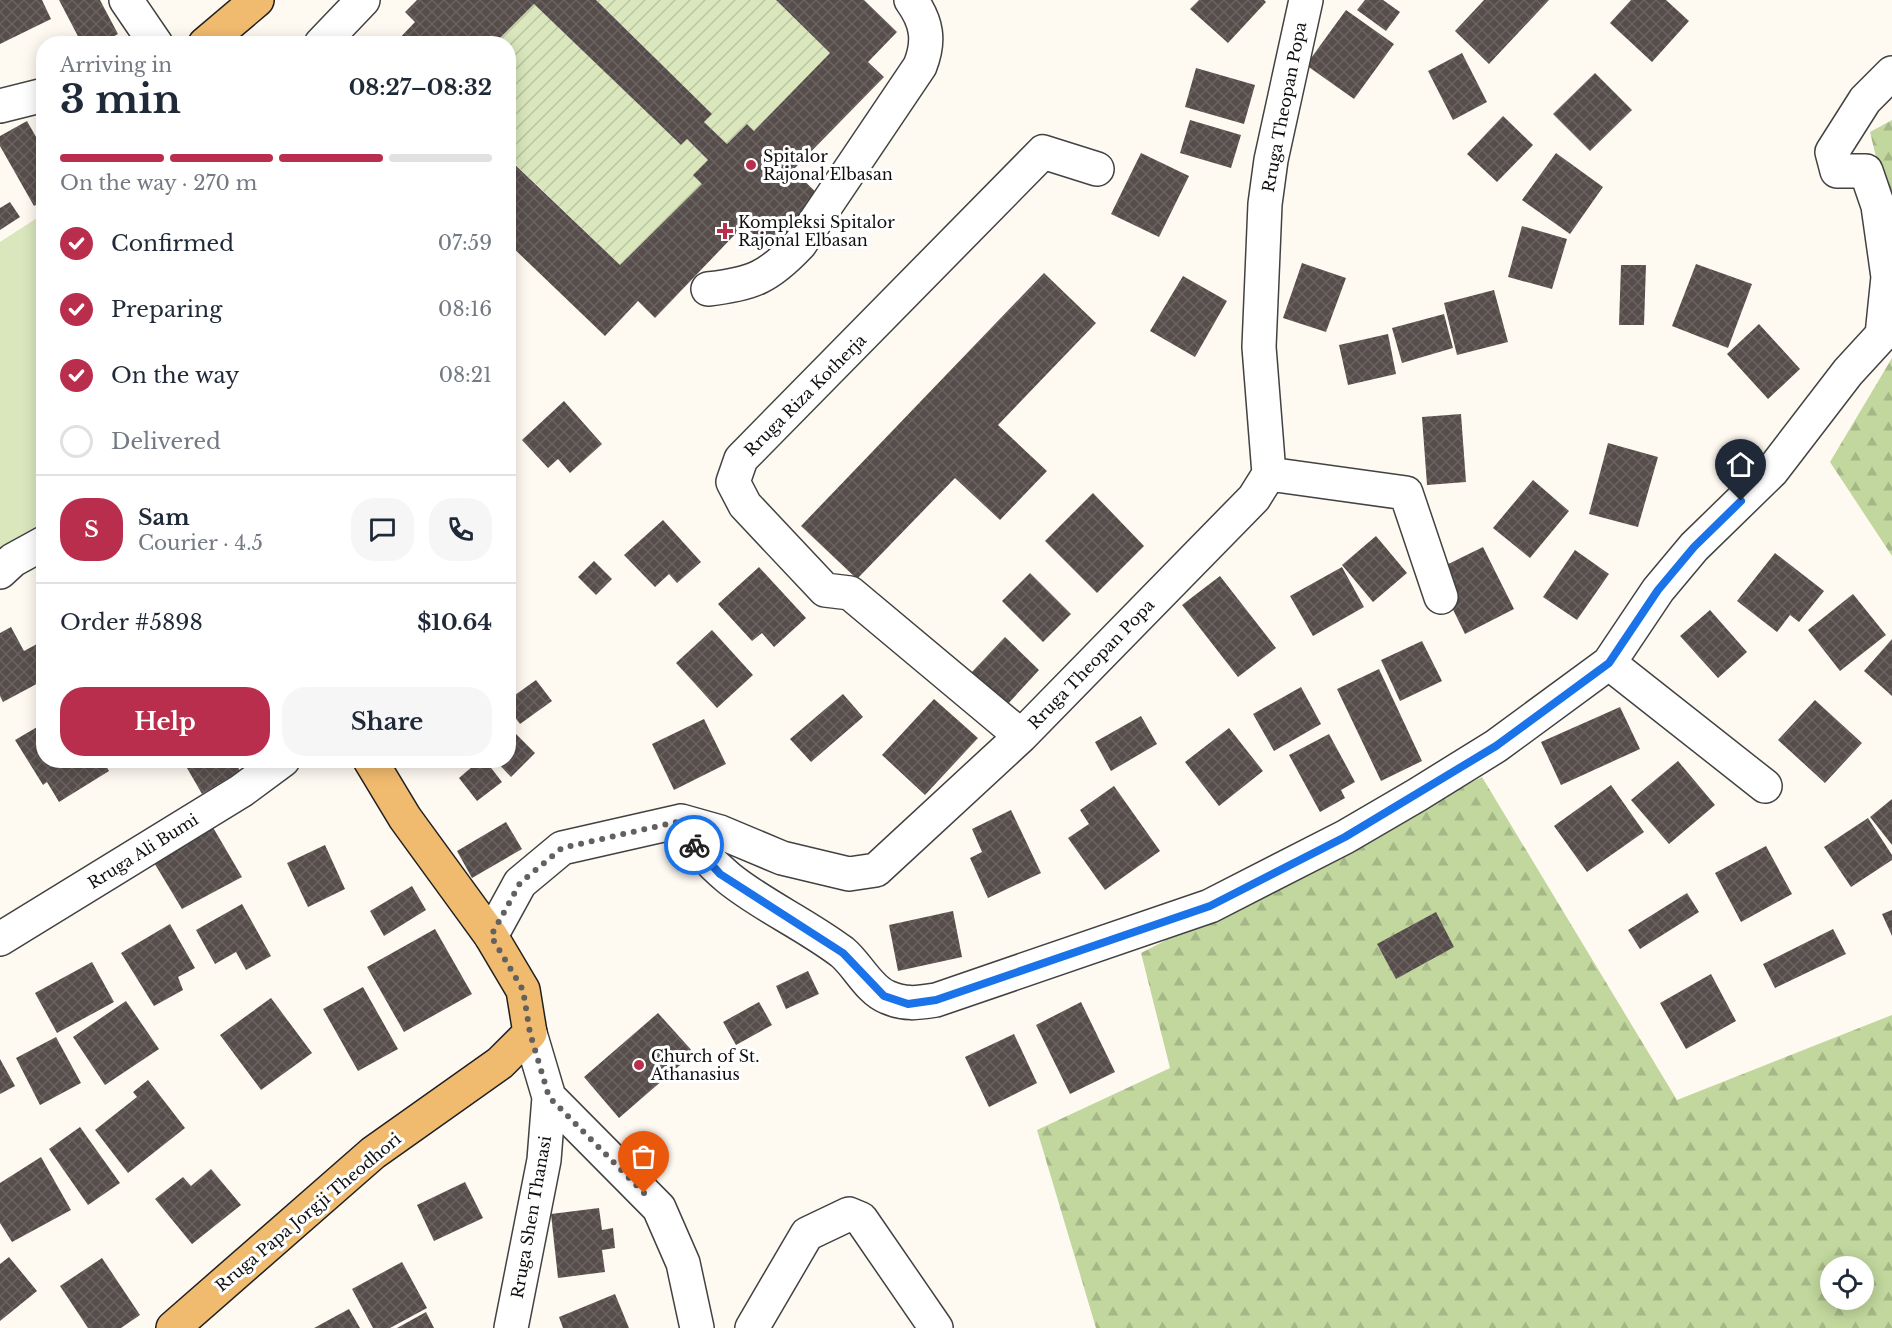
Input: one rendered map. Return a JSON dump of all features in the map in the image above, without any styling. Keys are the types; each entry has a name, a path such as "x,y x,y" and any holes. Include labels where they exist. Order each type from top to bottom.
{"main road":[{"path":"214,36 257,0"},
{"name":"Rruga Shen Thanasi","path":"375,768 405,818 491,936 523,990 530,1033"},
{"name":"Rruga Papa Jorgji Theodhori","path":"173,1328 373,1153 500,1063 530,1033"}],"street":[{"path":"126,0 151,36"},
{"path":"329,36 363,0"},
{"path":"708,288 742,285 778,267 800,244 920,66 927,47 924,26 910,0"},
{"name":"Rruga Theopan Popa","path":"491,936 520,883 562,848 681,821 720,832 782,858 849,874 876,870 1021,736 1254,498 1269,474 1259,347 1265,204 1270,160 1306,0"},
{"path":"681,821 694,846 720,874 843,953 884,996 908,1004 936,1000 1210,906 1345,837 1417,795 1496,746 1609,663 1658,590 1694,547 1772,471 1848,372 1882,335 1888,277 1878,206 1866,171 1837,171 1832,152 1865,100 1892,73"},
{"path":"0,106 36,97"},
{"name":"Rruga Riza Kotherja","path":"1021,736 850,593 825,590 745,505 733,482 741,459 1043,152 1097,169"},
{"path":"1269,474 1406,493 1441,597"},
{"path":"0,572 13,560 36,547"},
{"path":"1609,663 1765,786"},
{"name":"Rruga Ali Bumi","path":"0,939 241,791 272,768"},
{"name":"Rruga Shen Thanasi","path":"511,1328 544,1160 549,1097 530,1033"},
{"path":"549,1097 659,1208 683,1263 697,1328"},
{"path":"752,1328 807,1234 849,1214 861,1219 936,1328"}],"green space":[{"path":"596,0 776,0 830,53 754,131 747,124 727,144 704,122 712,114"},
{"path":"534,4 681,145 687,139 708,160 702,184 620,265 516,165 516,36 502,36"},
{"path":"1892,120 1892,224 1870,132"},
{"path":"36,219 36,530 8,544 0,552 0,242"},
{"path":"1892,358 1892,556 1830,462"},
{"path":"1482,777 1677,1100 1892,1015 1892,1328 1096,1328 1037,1130 1170,1068 1141,953"}],"building":[{"path":"0,0 42,0 51,19 0,44"},
{"path":"59,0 100,0 118,34 114,36 78,36"},
{"name":"Spitalor Rajonal Elbasan","path":"417,0 596,0 712,114 704,122 727,144 747,124 754,131 830,53 776,0 864,0 897,32 868,62 884,77 793,170 822,198 771,252 744,225 655,318 638,301 605,336 516,251 516,166 620,265 702,184 693,175 708,160 687,139 681,145 534,4 502,36 402,36 415,22 405,12"},
{"path":"1199,0 1264,0 1266,2 1228,43 1190,9"},
{"path":"1365,0 1383,0 1400,12 1386,31 1357,10"},
{"path":"1484,0 1549,0 1489,64 1455,31"},
{"path":"1631,0 1666,0 1689,21 1652,62 1610,23"},
{"path":"1346,10 1394,44 1354,99 1306,65"},
{"path":"1462,53 1487,102 1453,120 1428,71"},
{"path":"1196,68 1255,85 1244,124 1185,107"},
{"path":"1595,73 1632,110 1590,151 1553,114"},
{"path":"1503,116 1533,145 1497,182 1467,154"},
{"path":"1190,120 1241,135 1231,168 1180,153"},
{"path":"27,121 36,137 36,205 34,206 0,146 0,136"},
{"path":"1141,153 1189,176 1159,237 1111,214"},
{"path":"1556,153 1603,187 1570,234 1522,200"},
{"path":"10,202 20,217 0,230 0,208"},
{"path":"1522,226 1567,239 1552,289 1508,277"},
{"path":"1302,263 1346,278 1326,332 1283,318"},
{"path":"1696,264 1752,284 1728,348 1672,326"},
{"path":"1621,265 1646,265 1644,325 1619,325"},
{"path":"1044,273 1096,323 998,425 1047,471 1000,520 955,478 857,579 801,526"},
{"path":"1183,276 1227,301 1195,357 1150,331"},
{"path":"1494,290 1508,342 1457,355 1444,303"},
{"path":"1444,314 1453,348 1402,363 1392,328"},
{"path":"1759,324 1800,369 1768,399 1727,354"},
{"path":"1388,334 1396,374 1348,385 1339,345"},
{"path":"564,401 602,444 570,473 558,459 548,468 522,440"},
{"path":"1461,414 1466,482 1427,485 1422,417"},
{"path":"1608,443 1658,457 1638,527 1589,514"},
{"path":"1533,480 1569,511 1530,558 1493,528"},
{"path":"1093,493 1144,546 1097,593 1045,541"},
{"path":"663,520 701,562 677,583 669,574 655,587 624,555"},
{"path":"1376,536 1407,573 1373,602 1342,565"},
{"path":"1483,547 1514,609 1465,634 1434,571"},
{"path":"1575,550 1609,574 1577,620 1543,597"},
{"path":"1775,553 1824,591 1799,622 1790,615 1777,632 1737,601"},
{"path":"594,561 612,579 596,595 578,577"},
{"path":"759,567 806,618 774,647 762,633 752,641 718,604"},
{"path":"1342,567 1364,607 1313,636 1290,596"},
{"path":"1030,573 1071,614 1043,642 1002,601"},
{"path":"1220,576 1276,648 1238,677 1182,605"},
{"path":"1853,594 1886,635 1840,671 1808,630"},
{"path":"1710,610 1747,652 1718,678 1680,636"},
{"path":"11,627 24,651 36,645 36,684 3,702 0,696 0,633"},
{"path":"712,630 753,675 717,708 676,663"},
{"path":"1005,637 1039,670 1006,706 971,673"},
{"path":"1892,639 1892,696 1864,671"},
{"path":"1422,641 1442,681 1400,701 1381,660"},
{"path":"1379,669 1422,761 1381,781 1337,689"},
{"path":"536,680 552,701 520,724 516,719 516,694"},
{"path":"1301,687 1321,724 1274,751 1253,714"},
{"path":"843,694 863,717 811,762 790,739"},
{"path":"934,699 978,738 925,795 882,755"},
{"path":"1815,700 1862,743 1825,783 1778,740"},
{"path":"1620,707 1640,749 1561,785 1541,742"},
{"path":"1141,716 1157,744 1111,771 1095,742"},
{"path":"704,719 726,764 674,790 652,744"},
{"path":"36,728 36,768 107,768 109,771 59,802 47,782 43,785 15,740"},
{"path":"1229,728 1263,771 1219,806 1185,762"},
{"path":"516,734 535,753 511,777 503,768 516,768"},
{"path":"1329,734 1355,782 1341,790 1345,798 1320,812 1289,755"},
{"path":"1678,761 1715,805 1669,844 1631,800"},
{"path":"187,768 238,768 240,771 202,794"},
{"path":"471,768 491,768 502,782 477,801 459,778"},
{"path":"1611,785 1644,832 1587,872 1554,826"},
{"path":"1114,786 1160,851 1105,890 1068,838 1089,824 1080,810"},
{"path":"1892,799 1892,845 1870,817"},
{"path":"1011,810 1041,873 988,898 970,858 982,852 972,829"},
{"path":"1868,818 1892,855 1892,860 1851,887 1824,847"},
{"path":"506,822 522,849 472,878 457,851"},
{"path":"211,824 242,877 182,909 153,861"},
{"path":"325,845 345,889 308,907 287,863"},
{"path":"1766,846 1792,894 1741,922 1715,873"},
{"path":"412,886 426,910 384,936 370,911"},
{"path":"1687,893 1699,912 1640,949 1628,930"},
{"path":"242,904 271,956 246,970 236,952 215,964 196,930"},
{"path":"1892,910 1892,936 1882,914"},
{"path":"953,911 962,957 898,971 889,925"},
{"path":"1436,912 1454,947 1396,979 1377,944"},
{"path":"170,924 195,968 178,977 183,990 154,1006 121,953"},
{"path":"435,929 472,994 404,1032 367,967"},
{"path":"1833,929 1846,954 1775,988 1763,964"},
{"path":"92,962 114,1002 57,1033 35,993"},
{"path":"808,971 819,994 786,1009 776,986"},
{"path":"1711,974 1736,1021 1686,1049 1660,1003"},
{"path":"363,987 398,1049 358,1071 323,1009"},
{"path":"271,998 312,1053 261,1090 220,1035"},
{"path":"126,1001 159,1049 105,1085 73,1037"},
{"path":"759,1002 772,1025 736,1045 723,1022"},
{"path":"1081,1002 1115,1072 1070,1094 1036,1025"},
{"name":"Church of St. Athanasius","path":"658,1013 694,1053 619,1118 584,1077"},
{"path":"1014,1034 1037,1083 989,1107 965,1057"},
{"path":"56,1037 81,1083 40,1105 16,1058"},
{"path":"0,1059 15,1086 0,1094"},
{"path":"148,1080 185,1128 128,1173 95,1130 137,1097 133,1092"},
{"path":"80,1127 120,1183 88,1205 49,1149"},
{"path":"41,1157 71,1210 12,1242 0,1223 0,1183"},
{"path":"211,1169 241,1205 192,1244 155,1199 183,1177 191,1186"},
{"path":"465,1182 483,1218 434,1241 417,1205"},
{"path":"599,1208 602,1230 613,1228 615,1248 602,1250 605,1272 558,1278 551,1214"},
{"path":"9,1257 37,1291 0,1321 0,1264"},
{"path":"102,1258 140,1315 121,1328 88,1328 60,1286"},
{"path":"402,1262 427,1308 390,1328 373,1328 352,1289"},
{"path":"615,1294 629,1328 563,1328 559,1317"},
{"path":"349,1309 360,1328 314,1328"},
{"path":"426,1312 434,1328 397,1328"}],"way so far":[{"path":"644,1193 549,1097 530,1033 523,990 491,936 520,883 562,848 681,821 694,845"}],"place":[{"name":"Spitalor Rajonal Elbasan","path":"751,165"},
{"name":"Kompleksi Spitalor Rajonal Elbasan","path":"725,231"},
{"name":"Church of St. Athanasius","path":"639,1065"}],"route":[{"path":"694,845 720,874 843,953 884,996 908,1004 936,1000 1210,906 1345,837 1417,795 1496,746 1609,663 1658,590 1694,547 1741,501"}]}
